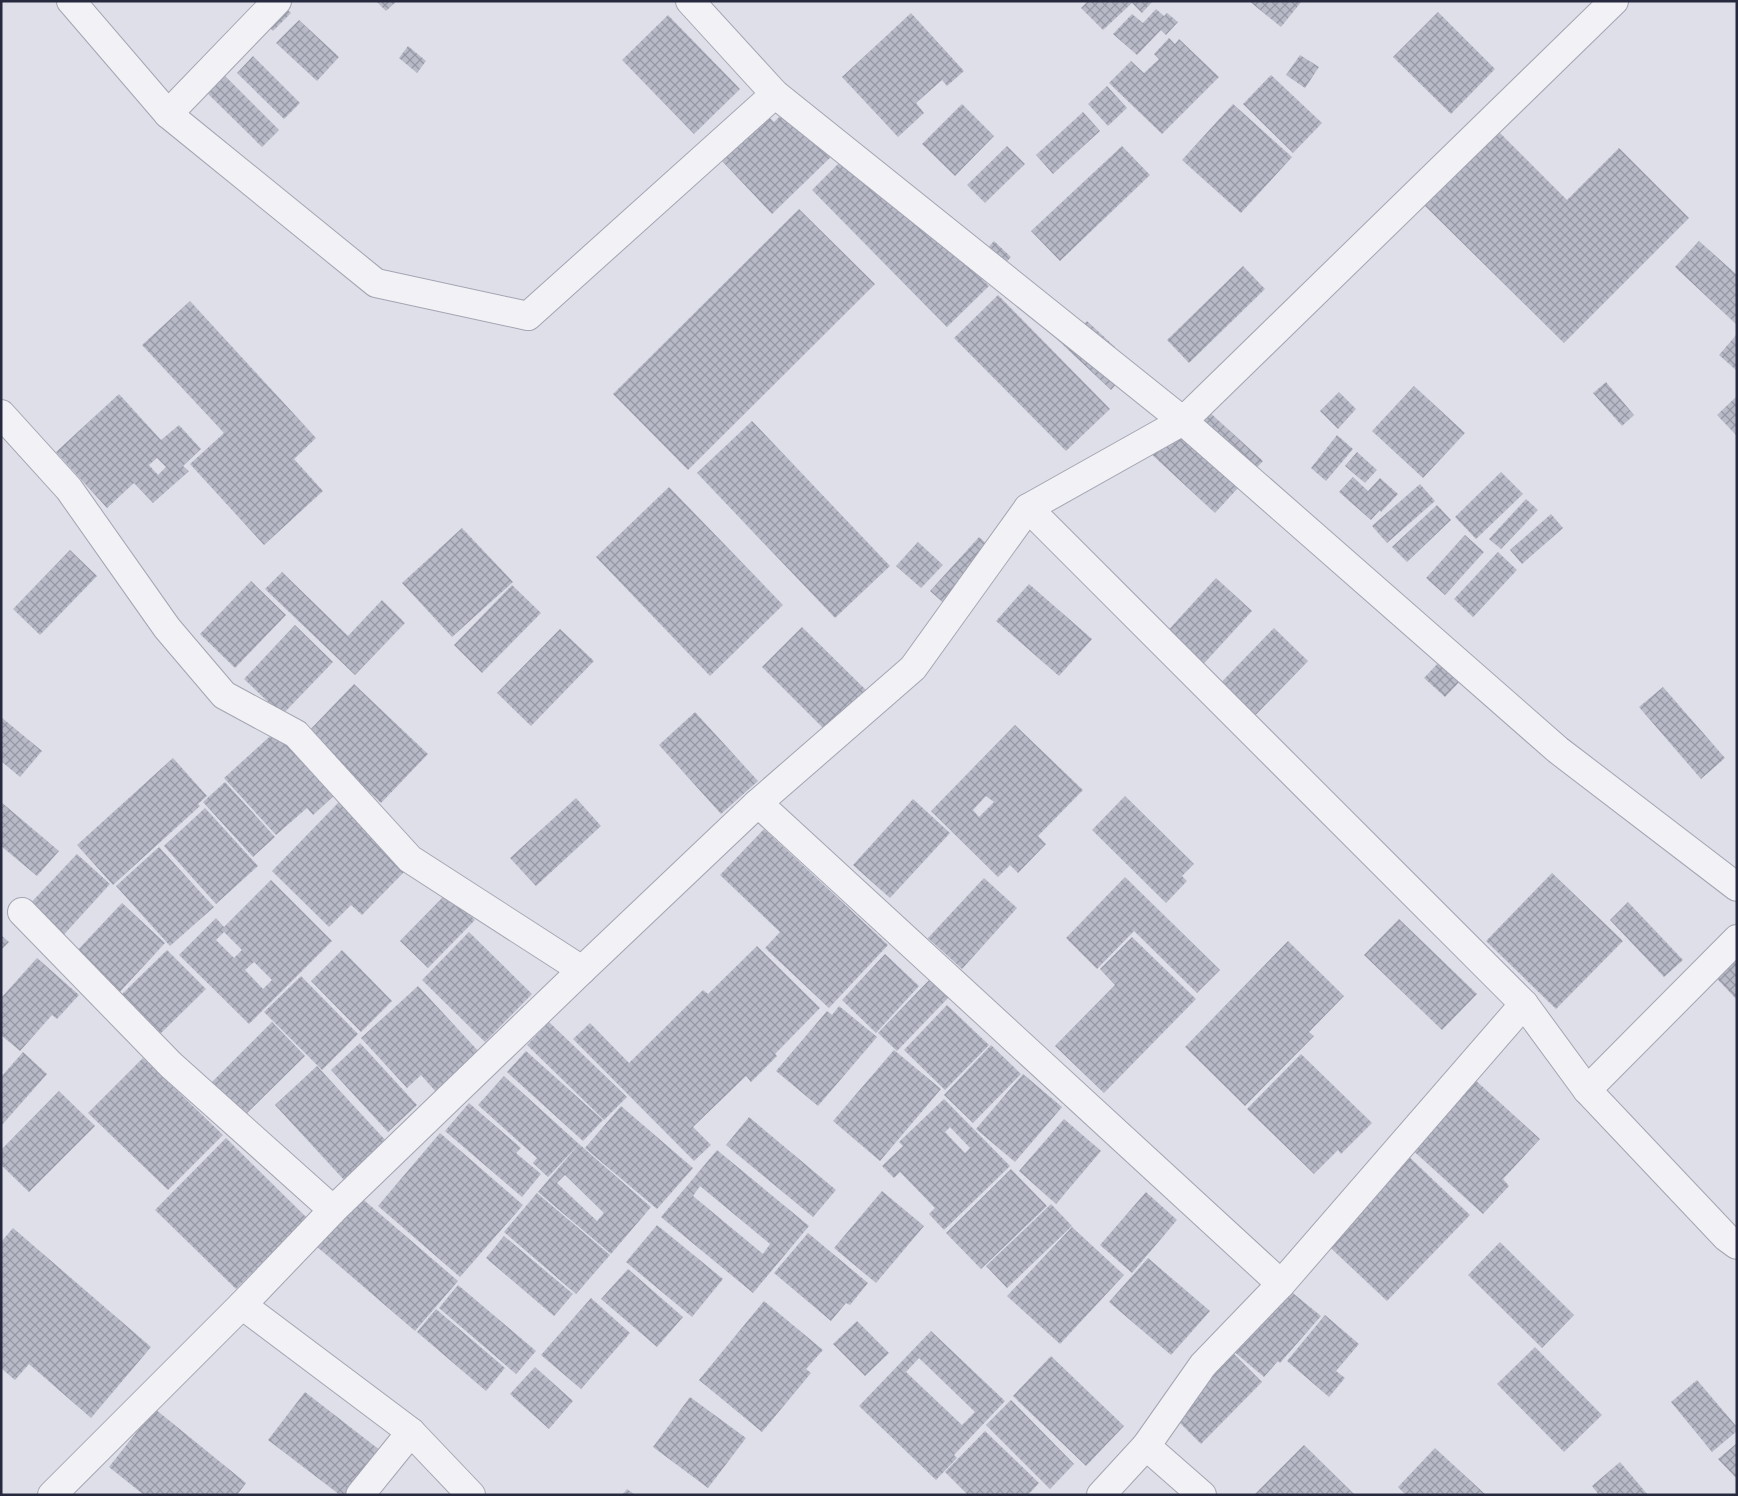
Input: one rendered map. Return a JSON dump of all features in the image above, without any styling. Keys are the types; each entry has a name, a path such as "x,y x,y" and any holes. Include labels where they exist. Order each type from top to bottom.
{"street":[{"path":"71,1 168,114 376,283 528,316 775,94"},
{"path":"168,114 277,1"},
{"path":"690,1 775,94 1183,421 1558,750 1737,886"},
{"path":"52,1495 242,1305 333,1210 582,970 758,803 914,668 1028,508 1183,421 1614,1"},
{"path":"1,414 69,489 167,628 224,695 296,734 410,859 582,970"},
{"path":"1028,508 1524,1004 1587,1090 1726,1237 1737,1246"},
{"path":"758,803 1281,1284"},
{"path":"22,912 171,1066 333,1210"},
{"path":"1587,1090 1737,939"},
{"path":"1100,1495 1146,1446 1203,1365 1281,1284 1524,1004"},
{"path":"242,1305 411,1432 471,1495"},
{"path":"360,1495 411,1432"},
{"path":"1146,1446 1202,1495"}],"building":[{"path":"279,1 291,13 273,31 254,12"},
{"path":"376,1 397,1 386,11"},
{"path":"1088,1 1152,2 1142,13 1132,3 1103,30 1081,8"},
{"path":"1249,1 1302,1 1281,27"},
{"path":"1156,9 1164,16 1167,13 1178,22 1166,35 1161,30 1137,55 1113,34 1132,14 1143,23"},
{"path":"1438,12 1495,69 1451,114 1393,57"},
{"path":"911,13 964,71 947,86 942,80 916,103 924,113 898,137 842,77"},
{"path":"668,15 740,89 694,134 622,60"},
{"path":"299,20 339,57 317,81 276,43"},
{"path":"1169,38 1175,44 1179,39 1219,77 1162,134 1109,83 1131,61 1144,73 1159,59 1154,54"},
{"path":"408,46 426,61 417,73 399,58"},
{"path":"1300,55 1319,67 1305,88 1286,75"},
{"path":"253,56 300,103 284,119 237,73"},
{"path":"216,67 279,130 262,147 199,85"},
{"path":"1271,75 1322,123 1293,153 1243,104"},
{"path":"1107,86 1127,108 1108,126 1088,104"},
{"path":"962,104 994,136 955,176 922,144"},
{"path":"1233,104 1292,157 1241,213 1182,160"},
{"path":"1083,112 1100,131 1053,174 1036,155"},
{"path":"778,113 834,154 772,214 721,160 767,115 774,122 780,116"},
{"path":"1498,131 1567,200 1619,148 1689,218 1564,343 1424,205"},
{"path":"1007,146 1025,164 985,203 967,185"},
{"path":"1122,146 1150,175 1060,261 1031,231"},
{"path":"853,149 989,286 947,327 812,190"},
{"path":"799,209 875,284 688,470 613,394"},
{"path":"994,241 1011,257 993,277 976,261"},
{"path":"1699,241 1737,275 1737,325 1675,267"},
{"path":"1243,266 1265,289 1189,363 1167,340"},
{"path":"998,295 1110,409 1066,451 954,338"},
{"path":"190,301 316,438 294,459 323,491 264,545 190,464 224,433 142,345"},
{"path":"1060,312 1079,329 1087,321 1115,347 1106,356 1126,374 1111,390 1045,328"},
{"path":"1737,334 1737,371 1719,355"},
{"path":"1606,382 1634,415 1622,426 1593,393"},
{"path":"1414,386 1465,433 1423,478 1372,431"},
{"path":"1339,392 1356,409 1338,429 1320,411"},
{"path":"119,394 161,440 179,425 201,449 183,466 189,471 153,503 134,483 107,508 56,452","holes":["157,458 166,467 158,475 149,465"]},
{"path":"1737,396 1737,436 1717,415"},
{"path":"1196,400 1263,461 1215,513 1148,451"},
{"path":"752,421 890,566 835,618 697,473"},
{"path":"1337,435 1353,449 1326,481 1311,468"},
{"path":"1357,452 1377,470 1365,483 1345,466"},
{"path":"1501,472 1523,494 1476,539 1455,517"},
{"path":"1353,477 1368,491 1380,478 1398,494 1371,520 1339,492"},
{"path":"1420,484 1435,501 1387,543 1372,526"},
{"path":"669,487 783,605 710,676 596,557"},
{"path":"1526,499 1538,510 1501,549 1489,539"},
{"path":"1437,505 1451,520 1407,562 1392,547"},
{"path":"1551,514 1563,528 1522,564 1510,550"},
{"path":"462,528 513,582 452,637 402,583"},
{"path":"1465,535 1484,552 1445,595 1426,578"},
{"path":"979,537 996,552 947,606 930,591"},
{"path":"918,542 943,565 921,588 896,566"},
{"path":"70,550 97,576 40,635 13,609"},
{"path":"1498,552 1517,570 1473,617 1454,599"},
{"path":"282,572 348,636 382,600 405,623 355,675 265,589"},
{"path":"1216,578 1252,611 1187,682 1151,649"},
{"path":"251,581 286,615 235,668 200,634"},
{"path":"1029,584 1092,639 1059,676 996,621"},
{"path":"512,585 541,613 482,673 454,645"},
{"path":"295,625 333,662 282,715 244,679"},
{"path":"802,627 869,693 829,734 762,667"},
{"path":"1274,628 1308,661 1242,729 1208,696"},
{"path":"560,629 594,661 531,726 497,693"},
{"path":"1442,659 1463,678 1445,697 1424,678"},
{"path":"354,684 428,754 381,803 307,733"},
{"path":"1663,687 1725,758 1701,779 1639,707"},
{"path":"695,712 758,781 721,814 659,745"},
{"path":"1,717 42,751 20,777 1,761"},
{"path":"1015,725 1083,790 1038,836 1046,844 1018,873 1010,865 998,877 931,811","holes":["986,796 994,802 979,817 973,810"]},
{"path":"277,730 336,794 313,815 307,808 276,835 224,778"},
{"path":"173,758 207,796 198,804 200,806 113,885 77,845"},
{"path":"225,782 275,837 253,857 203,802"},
{"path":"1125,796 1194,864 1182,876 1187,881 1166,903 1092,830"},
{"path":"576,798 601,826 536,886 510,858"},
{"path":"913,799 950,833 890,898 853,865"},
{"path":"340,801 408,868 362,915 351,905 329,927 272,871"},
{"path":"1,802 59,851 37,876 1,846"},
{"path":"205,808 258,866 216,904 164,846"},
{"path":"764,829 888,945 829,1008 765,948 780,932 720,875"},
{"path":"159,847 214,907 170,946 116,886"},
{"path":"77,854 110,884 59,940 25,909"},
{"path":"1552,873 1623,941 1556,1009 1486,941"},
{"path":"1125,877 1220,970 1197,993 1134,931 1097,969 1066,938"},
{"path":"984,878 1017,908 962,969 928,938"},
{"path":"271,880 332,941 249,1024 179,955 216,918 224,927","holes":["224,932 242,950 234,958 216,940","254,962 272,980 263,989 245,970"]},
{"path":"447,893 475,920 428,968 400,941"},
{"path":"1628,902 1683,960 1664,977 1610,920"},
{"path":"122,903 165,943 117,995 73,955"},
{"path":"1399,919 1477,994 1442,1030 1364,955"},
{"path":"469,932 532,994 485,1042 422,980"},
{"path":"1,935 9,942 1,950"},
{"path":"1132,937 1196,999 1104,1093 1055,1046 1115,985 1100,969"},
{"path":"1737,940 1737,1000 1707,968"},
{"path":"1288,941 1344,996 1309,1032 1314,1036 1245,1106 1185,1047"},
{"path":"757,946 820,1008 775,1054 777,1056 751,1082 746,1076 693,1127 711,1145 694,1161 573,1039 590,1023 629,1063 703,990 708,994"},
{"path":"167,950 206,989 155,1039 116,1000"},
{"path":"342,950 392,1001 361,1032 311,981"},
{"path":"885,954 919,986 876,1033 842,1000"},
{"path":"37,958 79,995 57,1019 52,1015 20,1051 1,1035 1,998"},
{"path":"301,976 358,1034 322,1070 264,1012"},
{"path":"930,979 949,997 897,1051 878,1033"},
{"path":"418,986 481,1054 437,1093 421,1075 407,1088 361,1038"},
{"path":"947,1005 989,1045 945,1090 904,1050"},
{"path":"839,1006 877,1037 818,1106 776,1071 827,1011 832,1015"},
{"path":"272,1022 305,1056 241,1119 208,1086"},
{"path":"549,1022 627,1097 604,1120 527,1045"},
{"path":"360,1043 417,1105 388,1132 331,1070"},
{"path":"991,1045 1021,1074 973,1123 944,1095"},
{"path":"894,1050 941,1089 880,1161 833,1121"},
{"path":"526,1051 603,1120 583,1141 507,1072"},
{"path":"23,1052 47,1074 1,1126 1,1077"},
{"path":"1301,1054 1372,1123 1341,1154 1338,1150 1314,1174 1247,1109"},
{"path":"143,1058 223,1135 168,1190 88,1113"},
{"path":"317,1066 387,1142 345,1181 275,1105"},
{"path":"1462,1068 1540,1139 1503,1179 1509,1186 1483,1214 1398,1137"},
{"path":"1023,1074 1062,1107 1015,1162 976,1129"},
{"path":"504,1076 579,1144 548,1177 533,1163 537,1158 478,1105"},
{"path":"59,1091 95,1126 29,1192 1,1165 1,1150"},
{"path":"944,1099 1010,1166 944,1230 929,1214 935,1208 900,1172 894,1178 882,1166 903,1146 899,1142","holes":["950,1127 970,1148 965,1153 945,1132"]},
{"path":"469,1103 521,1148 516,1153 541,1174 522,1197 445,1131"},
{"path":"621,1106 693,1168 657,1209 585,1148"},
{"path":"749,1117 836,1190 813,1217 726,1145"},
{"path":"1064,1119 1101,1151 1056,1204 1019,1171"},
{"path":"440,1133 523,1205 460,1277 378,1206"},
{"path":"226,1138 307,1218 236,1289 155,1210"},
{"path":"579,1144 651,1207 611,1254 538,1192","holes":["565,1175 604,1213 597,1221 557,1183"]},
{"path":"717,1150 809,1226 753,1293 661,1217","holes":["700,1186 770,1244 763,1254 693,1196"]},
{"path":"1402,1150 1470,1215 1387,1301 1319,1237"},
{"path":"1011,1169 1047,1206 981,1269 946,1233"},
{"path":"882,1191 924,1226 876,1283 834,1248"},
{"path":"1146,1192 1177,1220 1132,1273 1100,1245"},
{"path":"537,1193 610,1255 576,1294 504,1232"},
{"path":"358,1195 458,1281 415,1331 315,1245"},
{"path":"1051,1204 1072,1226 1007,1288 986,1266"},
{"path":"657,1225 723,1279 692,1317 626,1262"},
{"path":"1072,1227 1124,1275 1060,1344 1007,1296"},
{"path":"13,1228 151,1347 91,1418 29,1364 15,1380 1,1368 1,1242"},
{"path":"808,1233 868,1283 850,1305 846,1303 831,1321 774,1273"},
{"path":"504,1236 573,1294 554,1316 486,1258"},
{"path":"1500,1242 1574,1315 1542,1348 1468,1275"},
{"path":"1148,1258 1210,1311 1171,1355 1109,1302"},
{"path":"628,1269 683,1317 657,1347 601,1299"},
{"path":"1278,1281 1321,1316 1280,1363 1278,1361 1264,1377 1225,1344"},
{"path":"458,1285 536,1351 516,1374 439,1308"},
{"path":"591,1298 630,1333 581,1389 541,1355"},
{"path":"764,1301 823,1350 806,1369 811,1373 762,1432 699,1380"},
{"path":"436,1309 505,1368 486,1391 417,1332"},
{"path":"1325,1315 1359,1344 1336,1371 1345,1378 1329,1397 1287,1361"},
{"path":"857,1321 889,1353 865,1376 833,1344"},
{"path":"931,1331 1005,1401 954,1455 957,1458 936,1480 859,1406","holes":["919,1358 975,1412 962,1425 906,1372"]},
{"path":"1221,1341 1262,1382 1201,1444 1160,1403"},
{"path":"1535,1347 1602,1415 1564,1452 1497,1384"},
{"path":"1051,1356 1124,1426 1086,1466 1013,1396"},
{"path":"535,1367 573,1401 549,1429 510,1394"},
{"path":"1697,1380 1737,1427 1737,1431 1712,1452 1671,1402"},
{"path":"305,1392 381,1451 355,1495 340,1495 268,1440"},
{"path":"690,1397 746,1438 708,1488 653,1447"},
{"path":"1011,1400 1074,1464 1050,1489 986,1425"},
{"path":"155,1409 246,1483 237,1495 144,1495 109,1467"},
{"path":"985,1431 1039,1483 1028,1495 968,1495 945,1472"},
{"path":"1737,1443 1737,1479 1718,1459"},
{"path":"1304,1445 1355,1495 1254,1495"},
{"path":"1435,1448 1486,1495 1406,1495 1398,1487"},
{"path":"1620,1462 1648,1495 1599,1495 1592,1486"},
{"path":"627,1489 635,1495 622,1495"}]}
